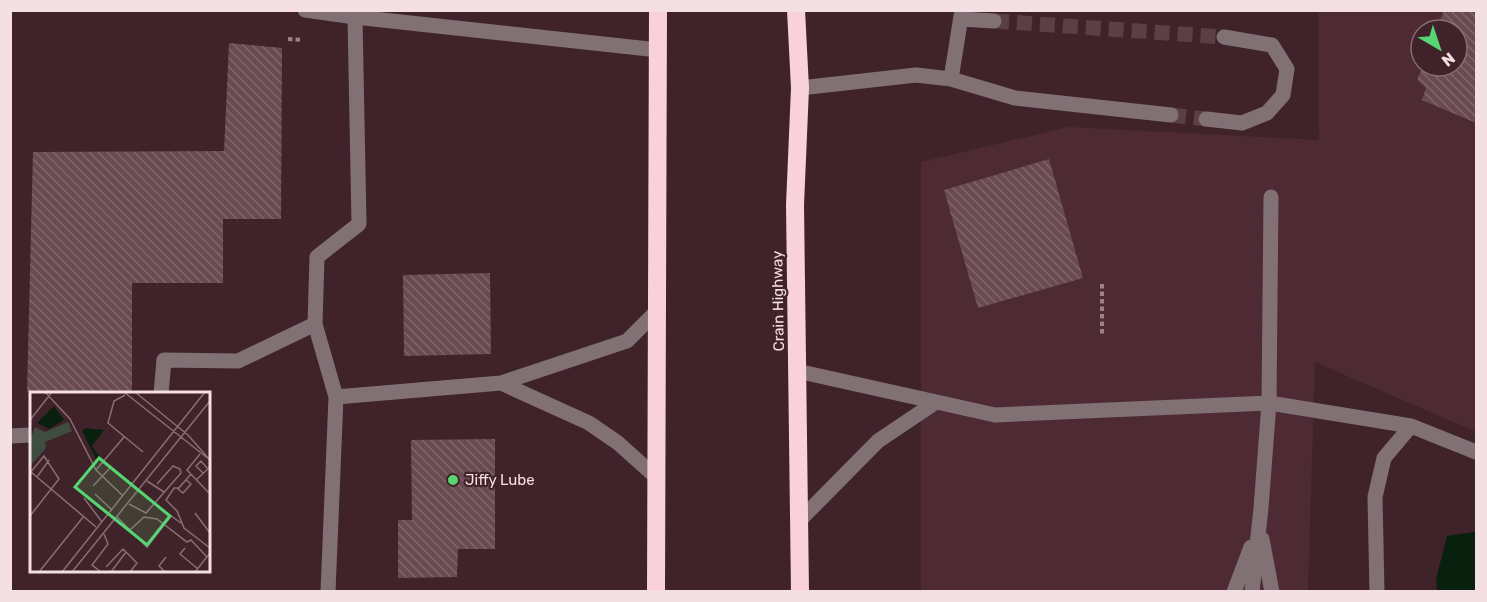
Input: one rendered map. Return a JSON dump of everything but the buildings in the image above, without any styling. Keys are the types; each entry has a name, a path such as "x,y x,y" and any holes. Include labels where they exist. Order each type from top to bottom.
{"highway":[{"path":"656,591 658,10"},
{"name":"Crain Highway","path":"796,10 800,88 795,205 800,591"}],"lane":[{"path":"305,10 658,50"},
{"path":"951,79 962,15 994,21"},
{"path":"328,591 336,397 315,324 317,257 359,224 355,17"},
{"path":"1206,119 1242,123 1267,113 1282,95 1287,69 1272,45 1224,38"},
{"path":"800,88 916,75 951,79 1015,99 1171,115"},
{"path":"1252,591 1260,524 1269,403 1271,197"},
{"path":"336,397 501,383 627,341 658,310"},
{"path":"161,392 164,360 238,361 315,324"},
{"path":"797,371 995,415 1269,403 1412,426 1476,452"},
{"path":"501,383 589,423 618,443 656,477"},
{"path":"799,520 878,441 936,402"},
{"path":"1377,591 1375,497 1384,458 1412,426"},
{"path":"10,436 30,435"},
{"path":"1234,591 1260,524"},
{"path":"1260,524 1272,591"}],"path":[{"path":"1102,284 1102,336"}],"shaded area":[{"path":"1318,11 1476,11 1476,432 1315,362 1308,591 921,591 921,162 1068,127 1319,140"},
{"path":"1476,533 1476,591 1437,591 1436,579 1447,536"}],"tunnel":[{"path":"994,21 1224,37"},
{"path":"1171,115 1206,119"}],"place":[{"name":"Jiffy Lube","path":"453,480"}]}
